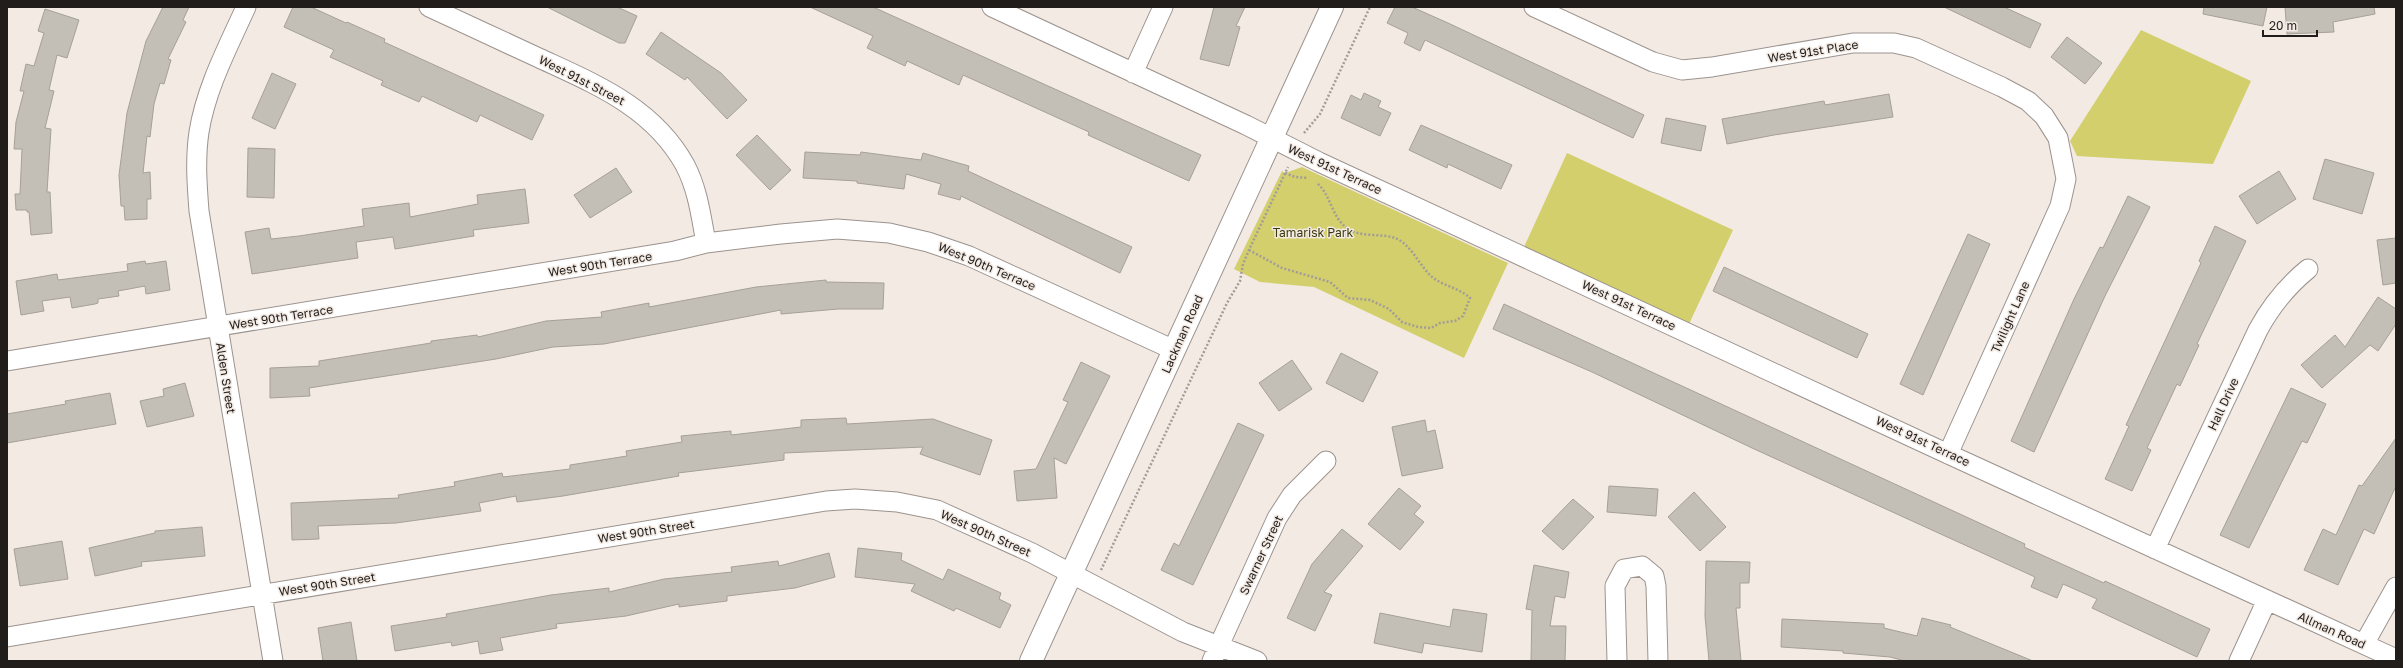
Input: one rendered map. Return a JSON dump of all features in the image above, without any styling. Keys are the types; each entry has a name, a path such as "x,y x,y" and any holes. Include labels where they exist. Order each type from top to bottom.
{"main road":[{"name":"Lackman Road","path":"1031,661 1332,7"}],"street":[{"name":"Alden Street","path":"246,7 212,85 199,132 196,174 199,211 273,661"},
{"name":"West 91st Street","path":"429,7 608,90 638,110 664,135 684,164 698,196 706,243"},
{"name":"West 91st Terrace","path":"992,7 1246,124 1272,138 1948,454 2267,600"},
{"path":"1133,73 1163,7"},
{"name":"West 91st Place","path":"1534,7 1653,62 1682,70 1712,67 1853,43 1894,43 1916,48 2028,101 2044,116 2058,138 2066,179"},
{"name":"Twilight Lane","path":"1948,454 2060,206 2066,179"},
{"name":"West 90th Terrace","path":"7,361 675,251 706,243 837,229 889,233 928,242 969,256 1174,350"},
{"name":"Hall Drive","path":"2155,549 2270,308 2289,285 2308,269"},
{"name":"Swarner Street","path":"1215,654 1277,518 1292,495 1326,461"},
{"name":"West 90th Street","path":"7,637 826,501 855,499 897,502 937,510 962,520 1072,574 1146,614 1215,654 1257,661"},
{"path":"1617,661 1615,586 1624,569 1642,566 1650,570 1654,576 1656,586 1658,661"},
{"path":"2364,644 2396,587"},
{"path":"2240,661 2267,600"},
{"name":"Allman Road","path":"2267,600 2396,659"}],"path":[{"path":"1302,136 1320,114 1370,7"},
{"path":"1101,570 1227,303 1240,281 1243,264 1249,250 1285,173 1295,177 1313,180 1323,188 1339,219 1348,229 1396,238 1430,276 1460,289 1470,298 1468,308 1463,316 1455,322 1440,323 1431,328 1418,327 1402,322 1389,309 1370,300 1348,298 1330,282 1282,268 1249,250"}],"green space":[{"path":"2141,30 2251,81 2213,164 2077,156 2070,141"},
{"path":"1567,153 1733,230 1689,324 1524,247"},
{"name":"Tamarisk Park","path":"1302,167 1508,263 1464,358 1314,287 1260,282 1234,269 1282,171 1285,173"}],"building":[{"path":"163,7 189,7 183,20 186,22 168,59 171,60 164,84 160,83 154,104 150,137 147,136 143,173 150,172 151,199 147,199 147,219 125,220 124,206 121,206 119,175 127,113 146,41"},
{"path":"293,7 311,7 346,23 347,22 385,39 384,42 544,115 532,140 480,115 477,122 422,96 419,102 381,85 383,81 330,57 334,50 284,27"},
{"path":"547,7 617,7 637,16 625,43 619,43"},
{"path":"810,7 873,7 1201,155 1189,181 1088,135 1089,132 963,75 959,85 907,61 905,66 867,48 873,36"},
{"path":"1214,7 1245,7 1236,26 1240,27 1229,66 1200,59"},
{"path":"1395,7 1412,7 1644,115 1633,138 1425,40 1420,51 1404,43 1408,33 1387,23"},
{"path":"1944,7 2004,7 2041,24 2030,48"},
{"path":"2204,7 2267,7 2263,26 2203,14"},
{"path":"2285,7 2374,7 2375,14 2333,22 2334,32 2287,34"},
{"path":"45,9 79,20 67,58 57,55 49,90 54,91 45,128 51,129 47,192 50,192 52,233 31,235 29,212 27,212 27,210 16,210 15,194 20,194 22,149 14,149 16,122 24,91 20,91 26,64 34,66 44,33 38,31"},
{"path":"661,32 721,73 747,100 727,119 687,77 685,80 646,54"},
{"path":"2067,37 2102,63 2085,84 2051,57"},
{"path":"272,73 296,84 275,129 252,118"},
{"path":"1364,93 1381,101 1378,107 1391,113 1380,136 1341,118 1351,95 1361,100"},
{"path":"1889,94 1893,117 1774,135 1727,144 1722,119 1824,101 1825,105"},
{"path":"1666,118 1706,126 1701,151 1661,143"},
{"path":"1421,125 1512,165 1501,189 1448,164 1447,168 1409,150"},
{"path":"757,135 791,170 770,190 736,155"},
{"path":"248,148 275,149 274,198 247,197"},
{"path":"805,152 860,155 861,152 921,160 923,153 969,166 968,171 1132,247 1120,273 961,196 960,200 938,194 941,184 906,174 904,189 857,183 857,181 803,178"},
{"path":"2325,159 2374,173 2362,214 2313,199"},
{"path":"616,168 632,192 590,218 574,195"},
{"path":"2279,171 2296,199 2257,224 2239,196"},
{"path":"525,189 529,223 473,230 474,236 395,249 393,237 356,242 358,258 252,274 245,232 269,228 271,239 299,236 364,226 362,209 409,203 410,217 478,204 477,195"},
{"path":"2128,196 2150,207 2105,296 2034,452 2011,441 2074,299 2100,247 2103,248"},
{"path":"2215,226 2246,241 2197,344 2199,345 2180,386 2177,384 2147,448 2151,450 2132,491 2105,479 2129,426 2126,425 2201,263 2199,261"},
{"path":"1968,234 1990,244 1923,395 1900,384"},
{"path":"2396,238 2396,283 2383,285 2377,240"},
{"path":"145,261 146,264 166,261 170,290 146,294 145,286 118,291 119,296 98,299 98,303 72,308 70,297 42,301 44,311 21,315 16,281 57,274 58,280 128,271 127,264"},
{"path":"1724,267 1868,334 1857,358 1713,291"},
{"path":"826,280 826,282 884,283 883,309 838,309 781,314 781,310 604,344 553,347 496,359 309,388 310,396 270,398 270,368 319,366 319,361 431,343 431,341 477,335 478,337 546,321 602,317 601,312 649,303 649,307 756,287"},
{"path":"2378,297 2396,309 2396,324 2378,351 2370,345 2322,388 2301,365 2335,335 2345,347"},
{"path":"1504,304 2025,544 2024,547 2104,583 2105,581 2210,629 2197,657 2092,608 2097,599 2063,584 2057,598 2031,587 2035,577 1752,448 1592,372 1493,329"},
{"path":"1341,353 1378,372 1363,402 1326,383"},
{"path":"1292,360 1312,389 1279,411 1259,383"},
{"path":"1081,362 1110,376 1066,464 1054,458 1057,498 1017,501 1014,471 1036,469 1068,402 1063,400"},
{"path":"185,383 194,416 147,427 140,401 164,396 163,389"},
{"path":"2291,388 2326,404 2307,443 2302,441 2249,548 2220,535"},
{"path":"110,393 116,424 7,443 7,414 66,404 65,401"},
{"path":"846,418 847,424 933,419 992,440 980,475 920,454 923,447 784,453 784,460 678,473 679,476 563,496 517,502 516,496 479,503 481,511 396,523 318,526 319,539 292,540 291,503 399,498 398,495 455,486 454,482 502,473 503,477 570,469 570,465 627,456 626,451 682,442 681,436 731,431 731,435 801,427 801,420"},
{"path":"1425,420 1427,432 1435,430 1443,468 1402,476 1392,427"},
{"path":"1238,423 1264,435 1193,585 1161,570 1174,543 1179,546"},
{"path":"2396,438 2396,486 2374,534 2364,529 2338,585 2304,570 2323,529 2336,535 2359,485 2362,486"},
{"path":"1609,486 1658,489 1656,516 1607,512"},
{"path":"1399,488 1421,506 1414,514 1424,522 1400,550 1368,524"},
{"path":"1694,492 1726,527 1700,551 1668,517"},
{"path":"1573,499 1594,517 1563,550 1542,531"},
{"path":"202,527 205,556 141,562 142,566 95,576 89,548 155,533 155,531"},
{"path":"1342,529 1363,546 1324,592 1332,595 1315,631 1287,618 1312,564"},
{"path":"62,541 68,579 20,586 14,549"},
{"path":"858,548 902,553 901,560 943,580 948,569 1001,593 999,599 1011,605 1000,628 956,608 954,611 911,591 915,584 855,577"},
{"path":"829,553 835,577 795,588 727,596 727,601 679,607 679,604 626,616 556,624 557,628 500,638 503,650 480,654 478,641 452,646 451,642 395,651 391,626 447,617 446,614 551,595 609,588 609,592 664,579 732,572 731,567 778,561 779,566"},
{"path":"1706,561 1750,562 1749,583 1740,583 1740,608 1736,608 1741,661 1709,661 1705,616"},
{"path":"1534,565 1569,572 1565,598 1555,596 1550,626 1566,626 1565,661 1531,661 1532,610 1526,609"},
{"path":"1453,609 1487,614 1482,652 1424,643 1422,653 1374,643 1380,613 1450,627"},
{"path":"1922,618 1951,625 1950,627 2033,661 1905,661 1890,657 1843,653 1843,651 1781,647 1782,619 1884,624 1884,628 1917,636"},
{"path":"351,622 357,661 323,661 318,628"}]}
